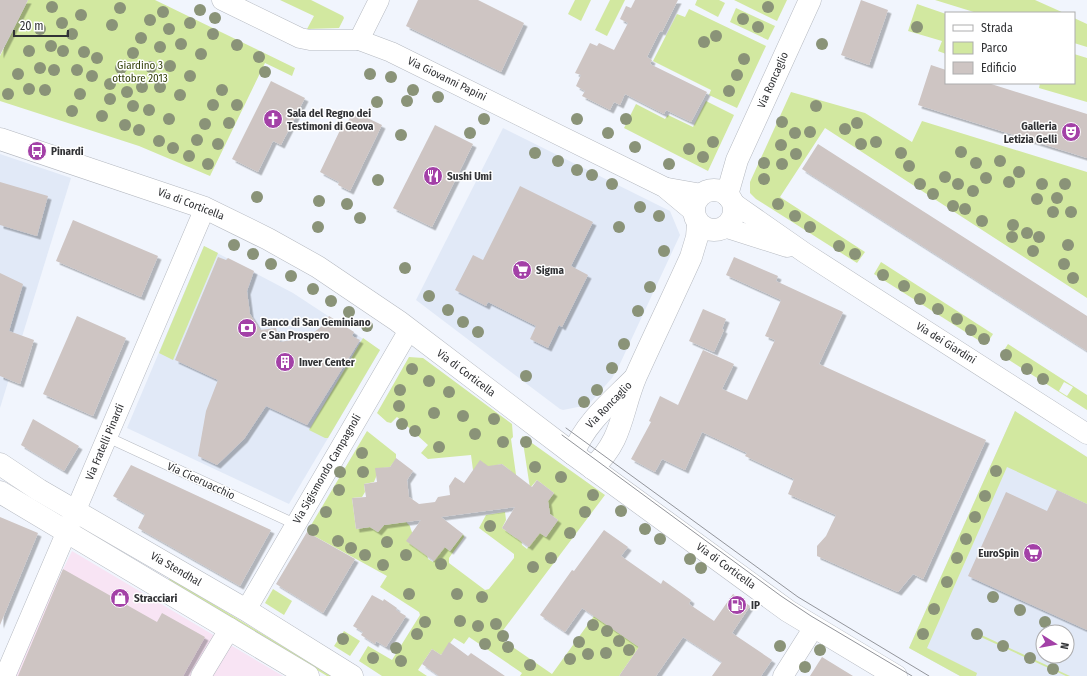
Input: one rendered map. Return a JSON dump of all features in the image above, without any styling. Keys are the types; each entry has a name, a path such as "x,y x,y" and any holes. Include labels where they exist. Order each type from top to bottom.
{"street":[{"name":"Via Giovanni Papini","path":"222,0 300,38 310,40 359,40 385,49 439,74 664,187 713,209"},
{"path":"359,40 379,0"},
{"name":"Via Roncaglio","path":"592,468 604,456 615,439 635,378 810,0"},
{"name":"Via di Corticella","path":"0,139 205,208 268,239 318,267 409,330 573,454 778,604 896,676"},
{"name":"Via Fratelli Pinardi","path":"5,676 205,208"},
{"name":"Via dei Giardini","path":"713,209 805,254 1087,434"},
{"name":"Via dei Giardini","path":"713,209 805,254"},
{"name":"Via Sigismondo Campagnoli","path":"246,610 409,330"},
{"name":"Via Roncaglio","path":"573,454 576,446 591,422 635,378"},
{"name":"Via Stendhal","path":"0,464 39,490 246,610 352,676"},
{"path":"0,492 66,533 230,628 308,676"},
{"path":"783,676 814,627"},
{"path":"201,676 230,628"}],"lane":[{"name":"Via Ciceruacchio","path":"107,437 295,524"}],"shaded area":[{"path":"503,128 670,211 680,235 618,368 612,378 588,405 563,410 560,409 416,300"},
{"path":"0,154 71,178 0,408"},
{"path":"204,246 293,293 380,350 289,504 127,428"},
{"path":"1015,411 1087,457 1087,676 960,676 909,648"},
{"path":"72,551 232,646 283,676 11,676"}],"green space":[{"name":"Giardino 3 ottobre 2013","path":"28,0 155,0 295,68 292,76 265,63 210,176 139,146 0,101 0,56"},
{"path":"280,0 311,0 343,16 344,18 339,28 307,29 314,16"},
{"path":"575,0 591,0 581,21 568,14"},
{"path":"610,0 625,0 607,36 595,30"},
{"path":"697,0 719,0 725,3 718,17 695,5"},
{"path":"734,0 787,0 777,21"},
{"path":"935,0 1035,0 1062,12 974,12"},
{"path":"917,4 945,14 945,54 938,51 942,41 908,31"},
{"path":"736,8 775,26 768,40 730,22"},
{"path":"689,9 766,46 737,108 709,95 711,90 653,61 677,14 685,17"},
{"path":"1075,18 1087,24 1087,47 1075,43"},
{"path":"1075,54 1087,58 1087,102 1039,88 1040,84 1075,84"},
{"path":"791,92 865,113 912,142 922,121 1087,172 1087,298 825,128 780,197 865,252 857,263 756,199 750,193 750,182"},
{"path":"706,101 734,115 708,171 624,128 636,104 665,119 668,115 693,127"},
{"path":"204,246 218,253 173,360 159,353"},
{"path":"881,262 993,334 986,345 874,274"},
{"path":"363,338 380,350 328,438 325,438 309,430"},
{"path":"1008,344 1087,395 1087,410 1001,355","holes":["1064,382 1073,387 1067,396 1059,391"]},
{"path":"409,357 423,358 512,424 513,437 511,439 518,489 505,479 511,471 502,464 473,470 471,455 428,459 421,453 428,445 397,417 391,423 387,422 377,413"},
{"path":"1015,411 1087,457 1087,504 1007,467 927,648 977,673 976,676 960,676 909,648"},
{"path":"367,431 396,454 396,459 390,467 376,469 376,477 374,482 364,484 365,492 362,497 352,498 356,529 370,527 378,532 384,525 406,522 425,550 428,559 433,562 442,545 450,551 463,534 464,537 449,558 449,563 485,590 489,589 514,558 514,554 479,528 486,515 505,512 506,520 502,528 516,538 520,533 522,545 527,549 537,531 546,537 558,520 550,514 548,501 554,493 537,480 530,488 522,436 605,495 498,637 552,674 594,616 639,647 619,676 520,676 522,673 469,637 464,644 454,638 441,655 432,649 418,670 427,676 382,676 359,661 368,646 392,660 420,615 419,612 380,587 387,576 307,532"},
{"path":"170,578 332,676 327,676 169,580"},
{"path":"273,589 292,601 284,615 265,603"},
{"path":"344,631 360,641 350,656 334,646"},
{"path":"973,631 1035,660 1035,662 972,633"},
{"path":"1040,664 1044,664 1070,676 1066,676"}],"building":[{"path":"0,0 28,0 0,55"},
{"path":"418,0 478,0 524,23 501,72 406,26"},
{"path":"635,0 678,0 662,32 660,31 647,57 652,60 650,64 707,92 691,122 666,110 664,114 625,94 620,105 614,102 610,110 582,96 585,91 576,86 581,75 575,73 590,43 597,46 599,43 614,50 628,23 620,19 626,6 631,8"},
{"path":"861,0 888,10 869,65 841,55"},
{"path":"931,65 945,70 945,84 991,84 1087,114 1087,158 918,105"},
{"name":"Sala del Regno dei Testimoni di Geova","path":"271,81 305,98 281,145 273,141 258,172 232,159"},
{"path":"353,111 382,125 350,191 338,185 339,182 320,172 342,126 345,128"},
{"name":"Sushi Umi","path":"435,125 473,144 432,227 393,208"},
{"path":"818,144 1087,316 1087,351 802,169"},
{"path":"0,182 48,196 37,236 0,225"},
{"name":"Sigma","path":"520,186 593,222 571,266 588,275 562,327 559,325 548,348 530,339 536,326 488,302 486,306 455,290 473,255 483,260"},
{"path":"73,220 158,256 141,297 56,261"},
{"name":"Inver Center","path":"218,257 226,260 228,258 254,271 247,291 250,314 260,330 276,328 280,342 308,337 322,326 329,316 354,332 352,336 360,340 307,425 266,406 244,439 217,465 198,456 206,411 218,380 175,360"},
{"path":"734,257 778,276 776,281 843,312 819,364 986,440 923,579 913,574 898,592 817,556 817,546 826,536 836,515 788,494 794,479 745,456 747,453 702,432 685,470 662,459 655,472 631,459 651,422 649,421 660,396 678,405 703,350 734,364 722,389 747,400 775,340 765,336 781,300 726,275"},
{"path":"0,273 23,284 9,331 34,340 20,384 0,376"},
{"path":"703,309 726,319 722,329 724,330 714,352 689,341"},
{"path":"77,316 126,338 93,416 43,394"},
{"path":"33,419 79,446 64,471 21,445"},
{"path":"396,458 413,471 407,480 409,497 419,504 435,502 438,497 450,495 449,486 455,477 464,483 480,460 488,466 502,464 532,487 537,480 554,493 548,501 550,514 558,520 546,537 540,533 529,547 502,528 515,507 441,517 463,534 450,551 445,547 434,561 406,541 421,520 384,525 378,532 370,527 356,529 352,498 366,497 364,484 377,482 375,468 390,467"},
{"path":"131,465 271,530 240,586 138,528 145,514 113,496"},
{"name":"EuroSpin","path":"1057,490 1087,504 1087,630 968,576 1006,492 1047,511"},
{"path":"0,517 38,533 0,625"},
{"path":"604,530 628,547 621,556 661,584 663,580 691,600 689,604 714,621 733,594 750,606 732,633 772,660 761,676 712,676 722,662 683,637 656,676 619,676 639,647 582,608 565,632 540,615 572,570 574,571"},
{"path":"307,532 355,559 323,613 276,584"},
{"path":"63,569 157,622 162,613 205,637 183,676 18,676"},
{"path":"372,595 383,601 384,599 397,608 396,610 406,616 386,647 376,641 375,644 361,635 363,632 353,626"},
{"path":"449,642 468,656 471,653 505,676 439,676 422,664 432,649 441,655"},
{"path":"822,657 853,676 810,676"}],"tram line":[{"path":"566,428 798,597 929,676"},
{"path":"562,435 781,596 811,616 912,676"}],"place":[{"name":"Sala del Regno dei Testimoni di Geova","path":"273,119"},
{"name":"Galleria Letizia Gelli","path":"1071,132"},
{"name":"Pinardi","path":"37,151"},
{"name":"Sushi Umi","path":"433,176"},
{"name":"Sigma","path":"522,270"},
{"name":"Banco di San Geminiano e San Prospero","path":"247,328"},
{"name":"Inver Center","path":"285,362"},
{"name":"EuroSpin","path":"1033,553"},
{"name":"Stracciari","path":"120,598"},
{"name":"IP","path":"737,605"}]}
